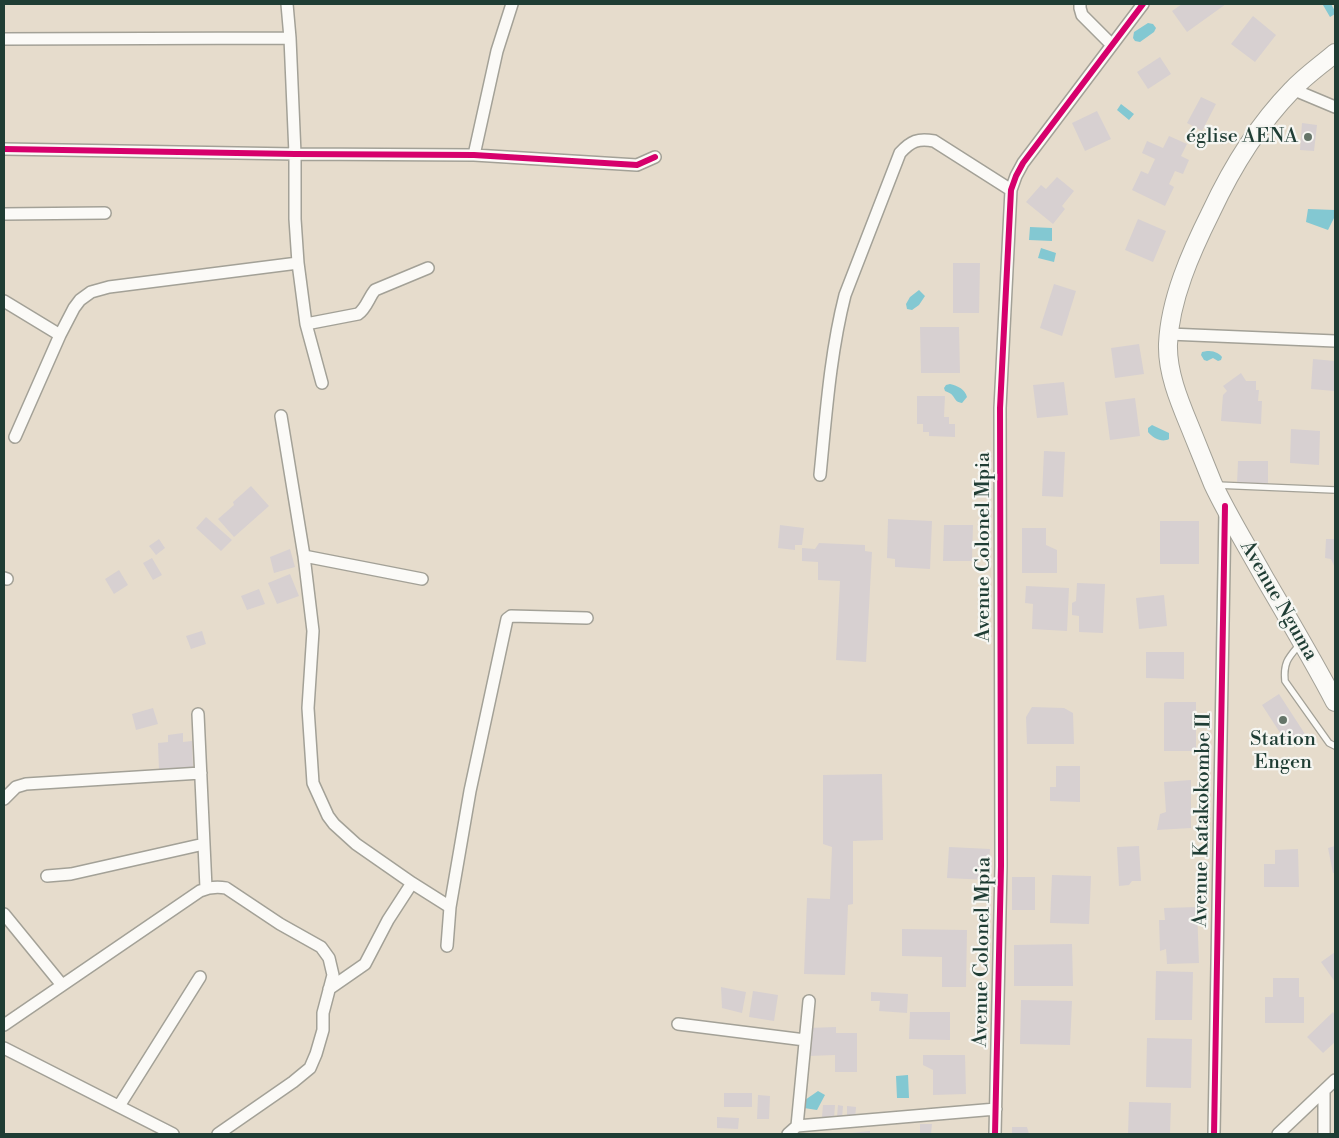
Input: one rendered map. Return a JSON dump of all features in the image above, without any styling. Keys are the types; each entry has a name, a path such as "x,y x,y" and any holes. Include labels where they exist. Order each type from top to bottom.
{"main road":[{"name":"Avenue Nguma","path":"1335,53 1292,89 1240,156 1225,182 1183,276 1169,334 1169,357 1172,373 1188,420 1214,485 1246,548 1301,642 1330,682 1335,702"}],"street":[{"path":"288,4 298,262 306,324 322,383"},
{"path":"474,155 497,51 512,4"},
{"path":"1080,4 1082,16 1112,45"},
{"name":"Avenue Colonel Mpia","path":"995,1134 1001,866 1000,408 1011,190 1023,163 1143,4"},
{"path":"4,39 290,38"},
{"path":"1292,89 1335,107"},
{"path":"820,475 832,367 845,295 900,153 905,147 915,141 925,139 934,141 1011,190"},
{"path":"4,149 474,155 637,165 655,157"},
{"path":"4,214 105,213"},
{"path":"15,437 60,335 74,308 80,300 91,292 109,287 298,262"},
{"path":"306,324 358,314 362,312 375,290 428,268"},
{"path":"5,305 60,335"},
{"path":"1169,334 1335,341"},
{"path":"280,416 304,556 313,631 308,708 313,782 328,816 334,824 356,844 450,907"},
{"name":"Avenue Katakokombe II","path":"1214,1134 1225,506"},
{"path":"304,556 422,578"},
{"path":"447,946 450,907 470,791 507,619 511,616 587,618"},
{"path":"198,714 206,888"},
{"path":"4,798 16,787 26,784 201,772"},
{"path":"48,876 71,874 204,844"},
{"path":"329,989 364,964 388,920 412,883"},
{"path":"4,1025 200,891 217,886 226,888 280,924 321,947 329,958 334,975 323,1013 323,1030 310,1068 218,1134"},
{"path":"4,914 62,986"},
{"path":"119,1106 200,977"},
{"path":"797,1126 809,1001"},
{"path":"678,1024 806,1040"},
{"path":"4,1048 174,1134"},
{"path":"1278,1134 1335,1080"},
{"path":"1324,1091 1324,1134"},
{"path":"788,1134 797,1126 996,1109"}],"lane":[{"path":"1214,485 1335,490"},
{"path":"1301,642 1285,664 1285,681 1329,743 1335,746"}],"water":[{"path":"1331,4 1335,14 1330,17 1323,5"},
{"path":"1148,23 1153,24 1156,28 1154,32 1140,42 1135,41 1133,38 1134,32"},
{"path":"1121,104 1134,114 1129,120 1117,110"},
{"path":"1308,209 1335,210 1335,216 1328,230 1306,222"},
{"path":"1030,227 1052,228 1052,241 1029,240"},
{"path":"1041,248 1056,253 1054,262 1038,258"},
{"path":"919,290 925,296 919,305 912,310 907,309 906,304 910,297"},
{"path":"1207,351 1219,354 1222,357 1221,360 1218,361 1213,358 1207,361 1204,360 1201,355 1202,352"},
{"path":"950,384 965,392 967,397 962,403 945,391 946,385"},
{"path":"1152,425 1169,433 1169,439 1161,440 1152,436 1148,432 1148,428"},
{"path":"908,1075 909,1098 897,1098 896,1076"},
{"path":"818,1091 825,1095 817,1110 804,1108 805,1100"}],"building":[{"path":"1182,4 1226,4 1187,32 1172,11"},
{"path":"1253,16 1276,35 1255,62 1231,44"},
{"path":"1160,57 1171,74 1148,89 1137,72"},
{"path":"1201,97 1216,104 1202,131 1187,123"},
{"path":"1097,111 1111,139 1085,151 1072,123"},
{"name":"église AENA","path":"1302,123 1317,125 1314,151 1300,150"},
{"path":"1169,136 1187,144 1181,156 1189,160 1183,174 1175,171 1169,184 1174,187 1165,206 1132,190 1141,171 1148,174 1155,159 1142,153 1147,141 1163,148"},
{"path":"1057,177 1074,191 1062,206 1065,209 1053,224 1026,202 1041,185 1046,189"},
{"path":"1138,219 1166,231 1153,262 1125,250"},
{"path":"953,263 980,263 979,313 953,313"},
{"path":"1054,284 1076,291 1062,336 1040,328"},
{"path":"920,327 959,327 960,373 921,373"},
{"path":"1139,344 1144,374 1115,378 1111,348"},
{"path":"1313,359 1335,361 1335,391 1311,389"},
{"path":"1241,373 1246,381 1256,381 1256,390 1259,390 1258,401 1262,401 1261,424 1221,421 1223,395 1227,391 1223,386"},
{"path":"1064,382 1068,415 1037,418 1033,385"},
{"path":"917,396 945,396 944,417 949,417 949,424 955,424 955,437 929,436 929,432 923,432 923,424 917,424"},
{"path":"1135,398 1140,436 1110,440 1105,402"},
{"path":"1291,429 1320,431 1319,465 1290,463"},
{"path":"1044,451 1065,452 1063,497 1042,496"},
{"path":"1238,461 1268,461 1268,484 1237,484"},
{"path":"251,486 269,506 234,537 218,519"},
{"path":"206,517 232,540 221,551 196,528"},
{"path":"888,519 932,521 930,569 895,567 895,559 887,558"},
{"path":"1160,521 1199,521 1199,564 1160,564"},
{"path":"780,525 804,528 802,545 795,545 795,550 778,548"},
{"path":"944,525 973,525 972,561 943,561"},
{"path":"1022,528 1046,528 1046,545 1057,550 1057,573 1022,573"},
{"path":"159,539 165,548 156,555 149,546"},
{"path":"1326,539 1335,539 1335,568 1331,559 1325,558"},
{"path":"819,543 865,545 865,551 872,552 866,662 836,660 840,581 818,580 818,562 802,561 802,548 815,549"},
{"path":"290,549 295,567 274,573 270,557"},
{"path":"152,558 162,575 153,580 143,563"},
{"path":"119,570 128,585 114,594 105,579"},
{"path":"290,574 299,596 277,604 268,583"},
{"path":"1077,583 1105,584 1103,633 1079,632 1079,616 1072,615 1072,603 1076,601"},
{"path":"1026,586 1069,588 1067,631 1032,629 1033,604 1025,603"},
{"path":"259,589 265,604 247,610 241,596"},
{"path":"1164,595 1167,626 1139,629 1136,598"},
{"path":"202,631 206,644 191,649 186,636"},
{"path":"1146,652 1184,652 1184,679 1146,678"},
{"name":"Station Engen","path":"1279,694 1305,734 1288,745 1262,705"},
{"path":"1196,702 1196,751 1164,751 1164,703"},
{"path":"1032,707 1064,708 1073,713 1074,744 1027,744 1026,717"},
{"path":"153,708 158,724 136,730 132,714"},
{"path":"183,733 183,742 192,741 193,768 159,770 158,743 168,742 168,735"},
{"path":"1056,766 1080,766 1080,802 1050,801 1050,787 1056,787"},
{"path":"882,774 883,840 853,841 853,904 848,905 845,975 804,974 807,898 830,899 832,847 823,844 823,775"},
{"path":"1191,780 1191,828 1157,830 1160,814 1166,812 1164,782"},
{"path":"1139,846 1141,881 1132,881 1129,885 1119,886 1117,847"},
{"path":"1335,846 1335,873 1333,873 1328,848"},
{"path":"949,847 990,849 988,880 947,878"},
{"path":"1298,849 1299,887 1264,887 1264,864 1275,864 1275,850"},
{"path":"1052,875 1091,876 1089,924 1050,923"},
{"path":"1012,877 1035,877 1035,910 1012,910"},
{"path":"1197,907 1199,963 1167,964 1166,949 1160,951 1159,920 1165,920 1164,908"},
{"path":"902,929 967,930 966,987 942,987 942,957 902,956"},
{"path":"1072,944 1073,986 1014,986 1014,945"},
{"path":"1335,952 1335,982 1321,962"},
{"path":"1156,971 1193,972 1192,1020 1155,1020"},
{"path":"1273,978 1299,978 1299,997 1304,997 1304,1023 1265,1023 1265,997 1273,997"},
{"path":"721,987 746,992 742,1013 722,1008"},
{"path":"753,991 778,995 774,1021 749,1017"},
{"path":"871,992 908,994 907,1013 879,1011 880,1001 871,1001"},
{"path":"1021,1000 1072,1001 1070,1045 1020,1044"},
{"path":"910,1012 950,1012 950,1040 909,1039"},
{"path":"1333,1012 1335,1015 1335,1042 1323,1053 1307,1037"},
{"path":"836,1027 836,1033 857,1033 857,1072 835,1072 835,1055 808,1056 808,1028"},
{"path":"1147,1038 1192,1039 1191,1088 1146,1087"},
{"path":"923,1055 965,1055 966,1094 933,1095 933,1070 923,1065"},
{"path":"724,1093 752,1093 752,1107 724,1107"},
{"path":"758,1095 770,1096 769,1119 757,1119"},
{"path":"1129,1102 1171,1103 1170,1134 1128,1134"},
{"path":"823,1105 835,1105 834,1118 822,1117"},
{"path":"838,1105 843,1106 842,1118 837,1117"},
{"path":"847,1106 856,1107 855,1119 847,1118"},
{"path":"717,1117 739,1118 738,1129 717,1128"},
{"path":"920,1124 932,1124 931,1134 920,1134"},
{"path":"1012,1127 1027,1127 1029,1134 1012,1134"},
{"path":"870,1131 870,1134 851,1134 851,1133"}],"cycle path":[{"path":"995,1134 1001,866 1000,408 1011,190 1023,163 1143,4"},
{"path":"4,149 474,155 637,165 655,157"},
{"path":"1214,1134 1225,506"}],"place":[{"name":"église AENA","path":"1308,137"},
{"name":"Station Engen","path":"1283,720"}]}
